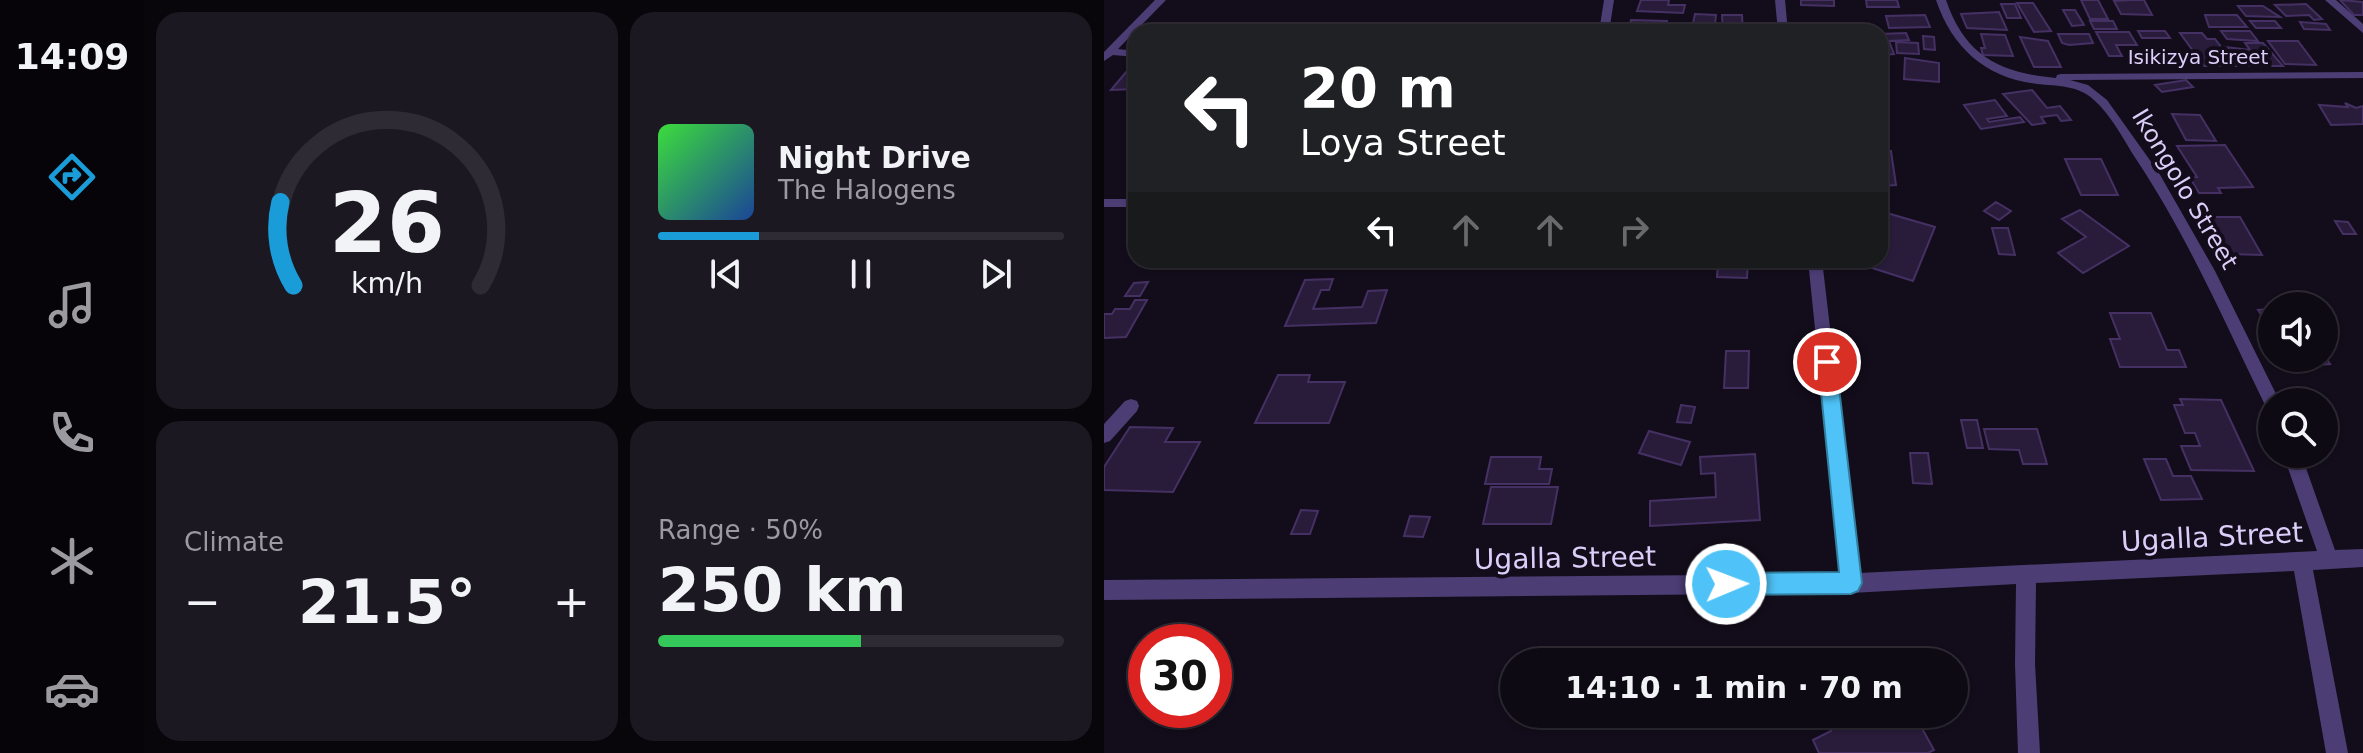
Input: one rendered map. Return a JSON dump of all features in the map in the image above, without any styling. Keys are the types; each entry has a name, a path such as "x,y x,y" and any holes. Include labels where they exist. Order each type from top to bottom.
{"street":[{"path":"1137,24 1161,0"},
{"path":"1605,24 1609,0"},
{"path":"1780,0 1782,24"},
{"name":"Ikongolo Street","path":"1941,0 1949,27 1972,55 2005,74 2074,84 2095,95 2109,109 2165,192 2265,388"},
{"path":"2330,0 2363,30"},
{"path":"1107,55 1128,34"},
{"path":"1107,55 1128,54"},
{"name":"Isikizya Street","path":"2034,79 2080,76 2363,75"},
{"path":"1104,203 1128,203"},
{"path":"1816,268 1851,583"},
{"path":"1104,436 1131,406"},
{"path":"2297,468 2329,559"},
{"name":"Ugalla Street","path":"1104,590 1851,583 2363,558"},
{"path":"2302,562 2337,753"},
{"path":"2026,574 2025,664 2029,753"}],"building":[{"path":"1641,0 1669,0 1668,5 1685,5 1683,13 1637,11"},
{"path":"1801,0 1834,0 1834,6 1801,5"},
{"path":"1866,0 1897,0 1899,7 1867,7"},
{"path":"2081,0 2098,0 2108,19 2090,19"},
{"path":"2144,0 2152,15 2121,14 2114,1"},
{"path":"2340,0 2363,2 2363,15 2354,15"},
{"path":"2017,3 2033,3 2051,31 2034,32"},
{"path":"2001,4 2015,4 2021,18 2007,18"},
{"path":"2306,4 2322,19 2314,20 2309,15 2286,16 2275,5"},
{"path":"2238,6 2263,6 2280,17 2246,16"},
{"path":"2063,10 2075,10 2084,25 2072,26"},
{"path":"1999,12 2007,30 1967,28 1961,14"},
{"path":"1695,14 1716,15 1715,24 1693,23"},
{"path":"1722,15 1742,15 1743,24 1723,24"},
{"path":"1925,15 1930,27 1889,28 1886,16"},
{"path":"2205,15 2237,15 2247,27 2209,27"},
{"path":"1631,20 1667,21 1666,24 1630,24"},
{"path":"2090,21 2113,21 2117,29 2094,29"},
{"path":"2250,21 2275,21 2281,28 2256,28"},
{"path":"2300,22 2326,24 2330,30 2304,29"},
{"path":"2138,31 2165,31 2170,38 2142,38"},
{"path":"2221,31 2250,31 2258,41 2227,39"},
{"path":"2096,32 2129,32 2137,45 2116,45 2122,56 2109,56"},
{"path":"1906,33 1909,40 1889,41 1894,54 1888,54 1888,34"},
{"path":"2180,33 2202,33 2207,39 2215,39 2236,66 2204,66"},
{"path":"1981,34 2005,35 2013,56 1983,55 1981,48 1985,48"},
{"path":"2058,34 2089,34 2093,43 2069,45 2062,43"},
{"path":"1923,36 1934,37 1935,50 1924,49"},
{"path":"2020,37 2048,41 2061,67 2034,67"},
{"path":"2268,41 2298,41 2316,65 2285,64"},
{"path":"1896,42 1918,43 1919,54 1897,53"},
{"path":"2245,43 2263,43 2283,66 2242,66 2226,47 2250,50"},
{"path":"1905,58 1939,63 1939,82 1904,79"},
{"path":"1127,71 1128,89 1111,90"},
{"path":"2186,80 2193,87 2162,92 2155,85"},
{"path":"2032,90 2047,108 2060,106 2071,120 2061,121 2057,115 2041,117 2045,123 2032,125 2003,94"},
{"path":"1995,100 2007,116 1987,119 1989,122 2020,117 2024,122 1981,129 1964,105"},
{"path":"2345,103 2356,108 2363,106 2363,124 2331,125 2319,105 2348,107"},
{"path":"2172,114 2200,115 2216,141 2186,140"},
{"path":"2225,145 2253,187 2218,188 2221,193 2199,193 2190,178 2197,177 2177,146"},
{"path":"1888,151 1891,151 1896,185 1888,186"},
{"path":"2065,159 2101,159 2118,195 2081,195"},
{"path":"1996,202 2011,211 1999,220 1984,211"},
{"path":"2080,210 2129,246 2083,273 2058,253 2086,237 2062,219"},
{"path":"1888,213 1935,227 1913,281 1872,268 1888,268"},
{"path":"2198,217 2240,217 2262,255 2229,254 2216,232 2206,232"},
{"path":"2335,221 2348,222 2356,234 2343,234"},
{"path":"1992,228 2008,228 2015,255 1999,254"},
{"path":"1718,268 1748,268 1747,278 1717,277"},
{"path":"1333,279 1329,290 1321,290 1313,309 1362,307 1368,291 1387,290 1376,323 1285,326 1305,280"},
{"path":"1148,282 1140,296 1125,296 1134,283"},
{"path":"1135,300 1147,300 1126,337 1104,338 1104,314 1112,314 1115,309 1130,309"},
{"path":"2110,313 2151,313 2167,350 2179,350 2186,367 2120,367 2110,339 2120,339"},
{"path":"1726,351 1749,351 1748,388 1724,388"},
{"path":"1278,375 1310,375 1308,382 1345,382 1329,423 1255,423"},
{"path":"2180,399 2221,400 2254,471 2191,470 2181,446 2200,446 2195,433 2185,433 2174,405 2183,405"},
{"path":"1681,405 1695,407 1691,423 1677,422"},
{"path":"1961,420 1977,420 1983,448 1967,448"},
{"path":"1130,427 1173,428 1165,442 1200,442 1173,492 1104,490 1104,467"},
{"path":"1984,429 2037,429 2047,464 2023,464 2019,450 1989,449"},
{"path":"1649,431 1690,442 1681,465 1639,453"},
{"path":"1910,453 1928,453 1932,484 1913,483"},
{"path":"1755,454 1760,520 1650,526 1650,501 1716,497 1715,473 1701,474 1700,457"},
{"path":"1491,457 1541,457 1539,469 1552,469 1549,484 1485,484"},
{"path":"2144,459 2166,459 2173,476 2191,476 2202,499 2161,500"},
{"path":"1491,487 1558,487 1551,524 1483,524"},
{"path":"1301,510 1318,511 1310,534 1291,534"},
{"path":"1410,516 1430,517 1423,537 1404,536"},
{"path":"1830,728 1922,728 1934,750 1928,753 1819,753 1813,740 1831,731"}],"route":[{"path":"1726,584 1851,583 1827,362"}]}
